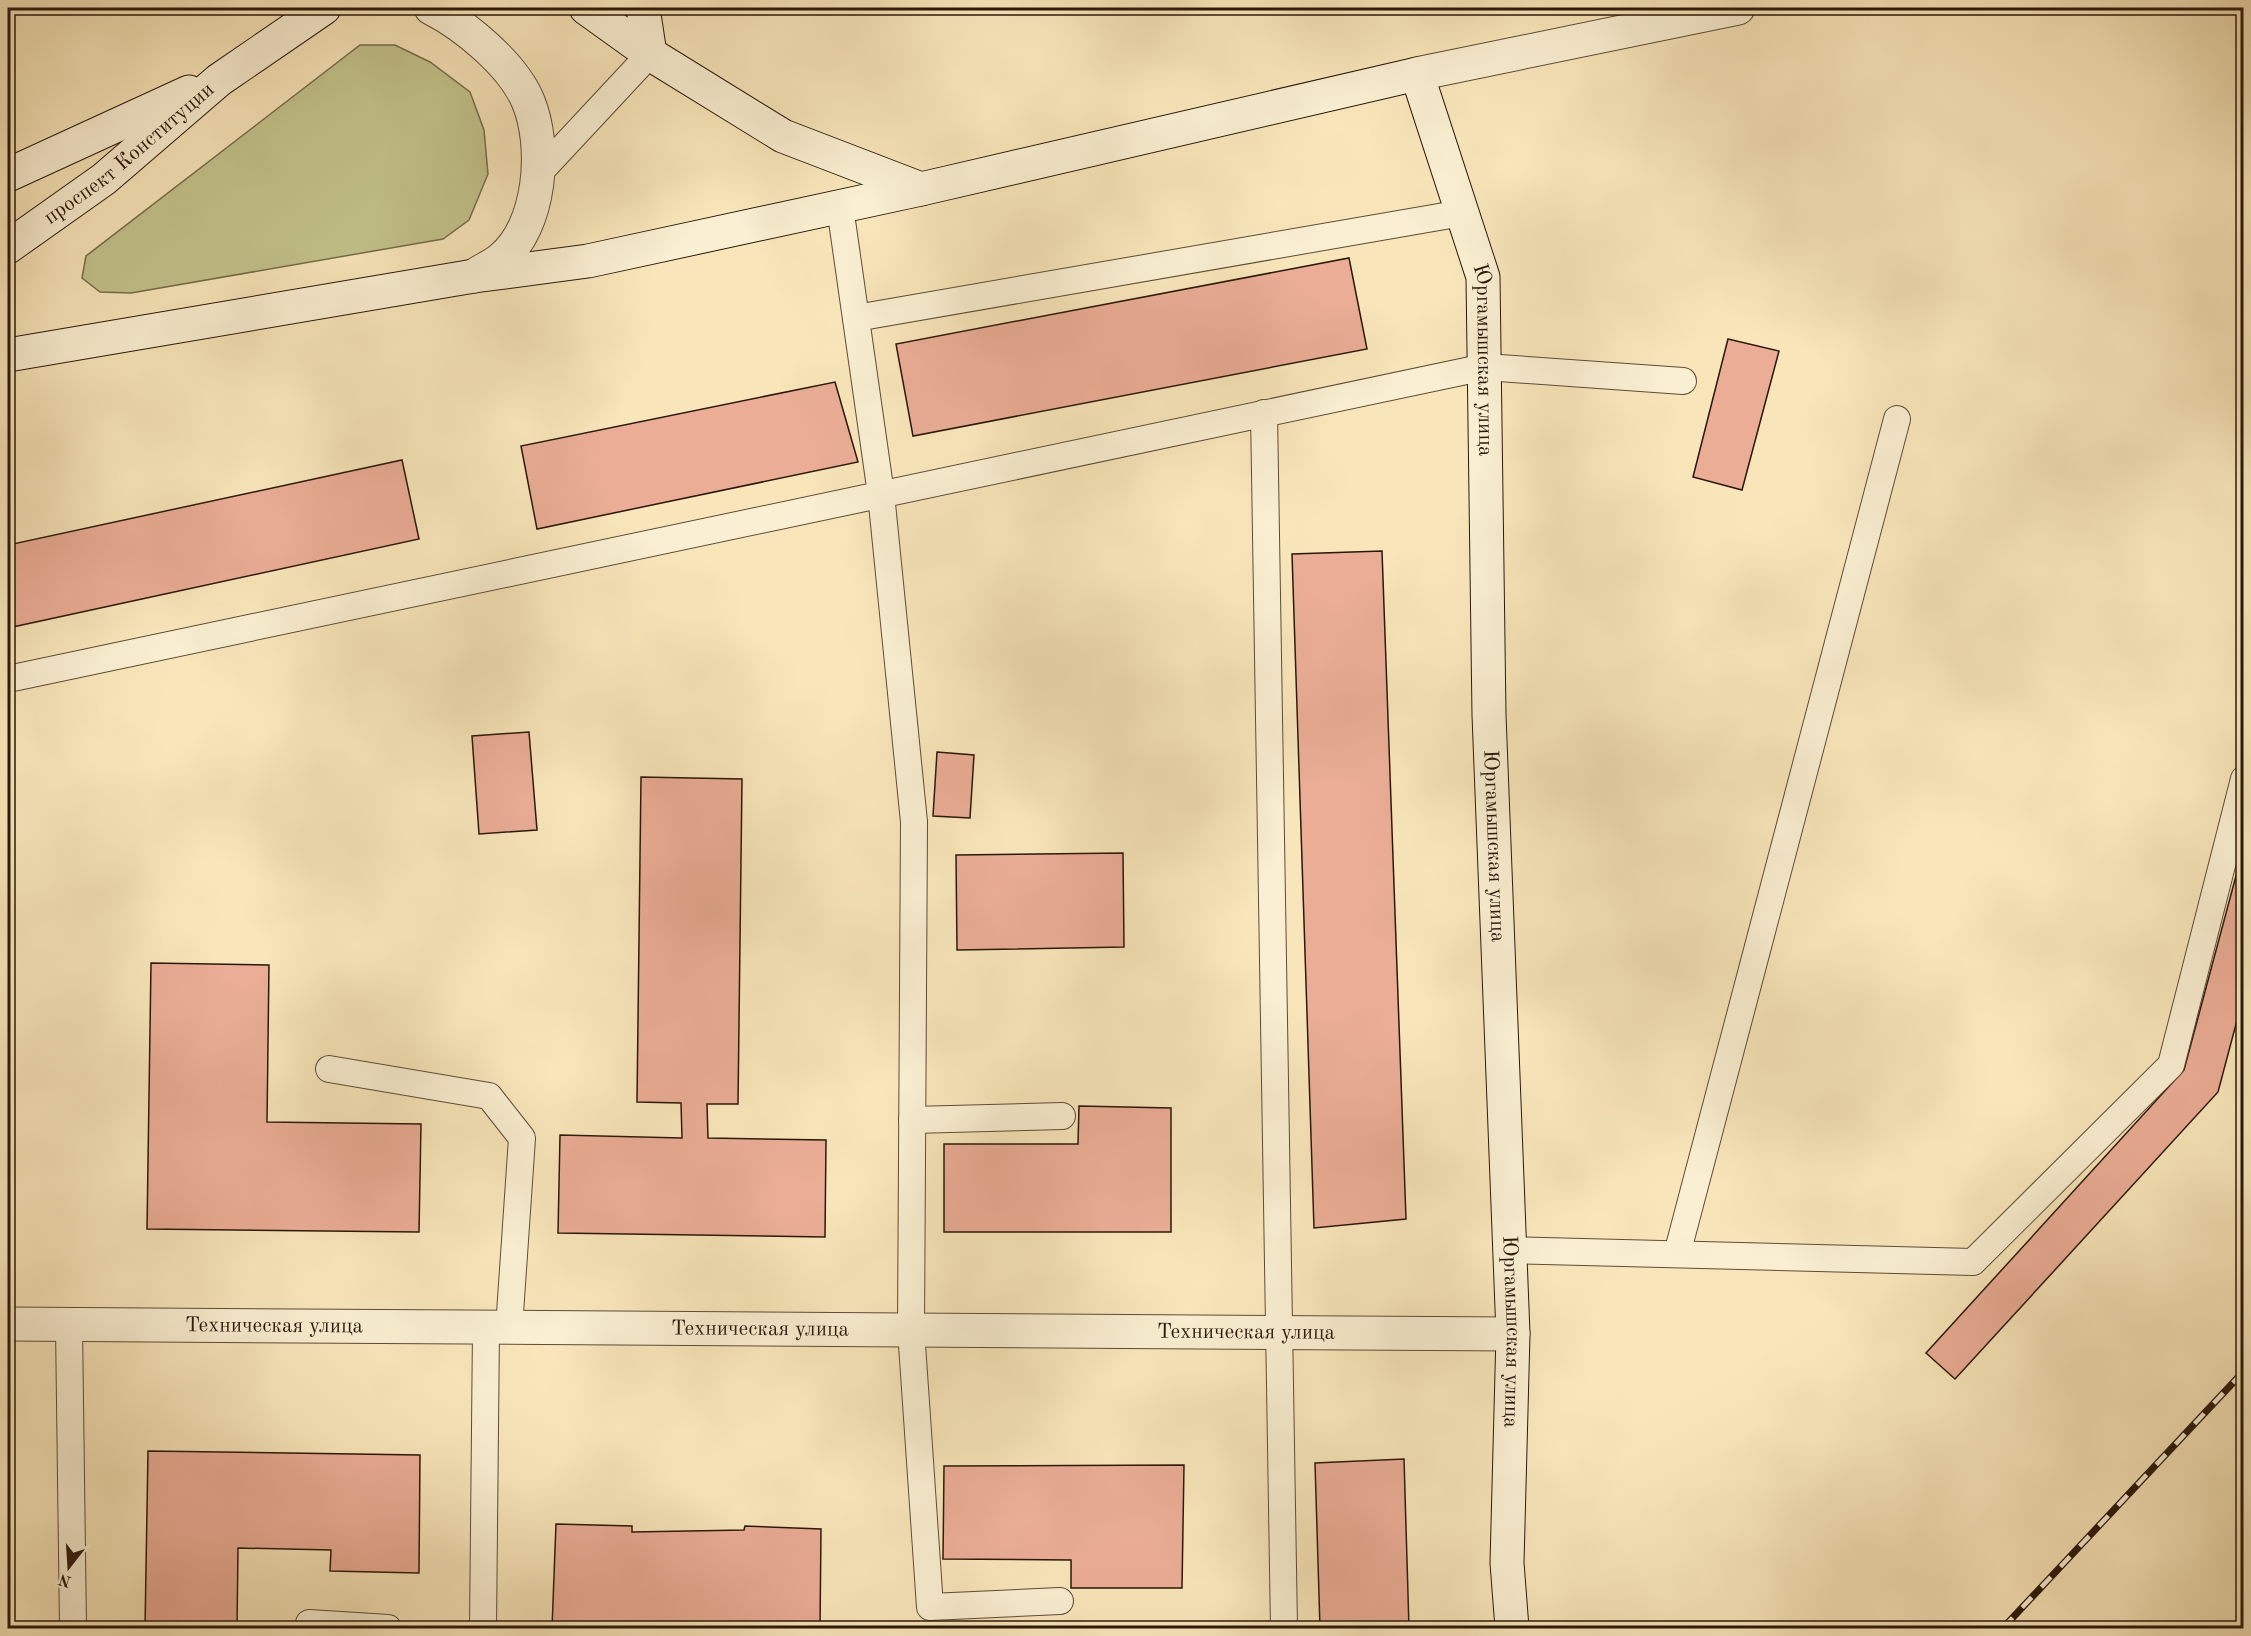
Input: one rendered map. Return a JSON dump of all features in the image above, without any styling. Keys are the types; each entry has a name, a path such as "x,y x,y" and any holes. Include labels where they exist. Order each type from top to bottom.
{"street":[{"name":"проспект Конституции","path":"8,247 104,179 219,80 324,8"},
{"path":"431,8 472,33 502,62 528,99 537,129 540,172 531,208 518,240 502,258 474,276"},
{"path":"586,8 650,54 783,136 921,189"},
{"path":"643,8 650,54"},
{"path":"8,355 474,276 588,261 921,189 1417,74 1738,8"},
{"name":"Юргамышская улица","path":"1417,74 1484,277 1489,715 1513,1334 1507,1563 1512,1629"},
{"name":"проспект Конституции","path":"8,175 136,115 219,80"},
{"name":"Техническая улица","path":"8,1324 1513,1334"}],"lane":[{"path":"540,172 650,54"},
{"path":"840,207 881,494 914,822 911,1330 930,1607 1060,1601"},
{"path":"856,318 1462,213"},
{"path":"8,679 1485,367 1683,381"},
{"path":"1264,413 1281,1333 1284,1629"},
{"path":"1677,1254 1897,419"},
{"path":"1509,1250 1973,1262 2170,1065 2244,779"},
{"path":"329,1069 489,1096 522,1138 498,1328 483,1629"},
{"path":"912,1120 1062,1116"},
{"path":"69,1326 73,1629"},
{"path":"308,1629 309,1623 388,1629"}],"green space":[{"path":"360,45 395,45 430,62 470,92 484,130 488,174 469,220 443,239 131,293 100,292 82,278 86,256"}],"building":[{"path":"1349,258 1367,349 913,436 896,344"},
{"path":"1728,339 1779,351 1742,490 1693,477"},
{"path":"835,382 858,462 537,529 521,446"},
{"path":"402,460 419,539 8,628 8,545"},
{"path":"1382,551 1406,1219 1314,1228 1292,554"},
{"path":"529,732 537,830 479,834 472,736"},
{"path":"937,752 974,755 970,818 933,816"},
{"path":"641,777 742,779 738,1104 707,1104 708,1138 826,1140 825,1237 558,1233 560,1135 682,1138 681,1103 637,1102"},
{"path":"2244,846 2244,994 2218,1092 1955,1379 1926,1353 2184,1070"},
{"path":"1123,853 1124,947 957,950 956,855"},
{"path":"151,963 269,965 267,1122 421,1124 419,1232 147,1229"},
{"path":"1079,1106 1171,1108 1171,1232 944,1232 944,1144 1078,1144"},
{"path":"148,1451 420,1455 419,1573 330,1571 331,1550 238,1548 237,1628 145,1628"},
{"path":"1404,1459 1409,1628 1320,1628 1315,1463"},
{"path":"1184,1465 1182,1588 1071,1588 1071,1560 943,1559 944,1466"},
{"path":"556,1524 632,1526 632,1532 744,1530 745,1526 821,1529 820,1628 552,1628"}],"railway":[{"path":"2003,1628 2244,1371"}]}
